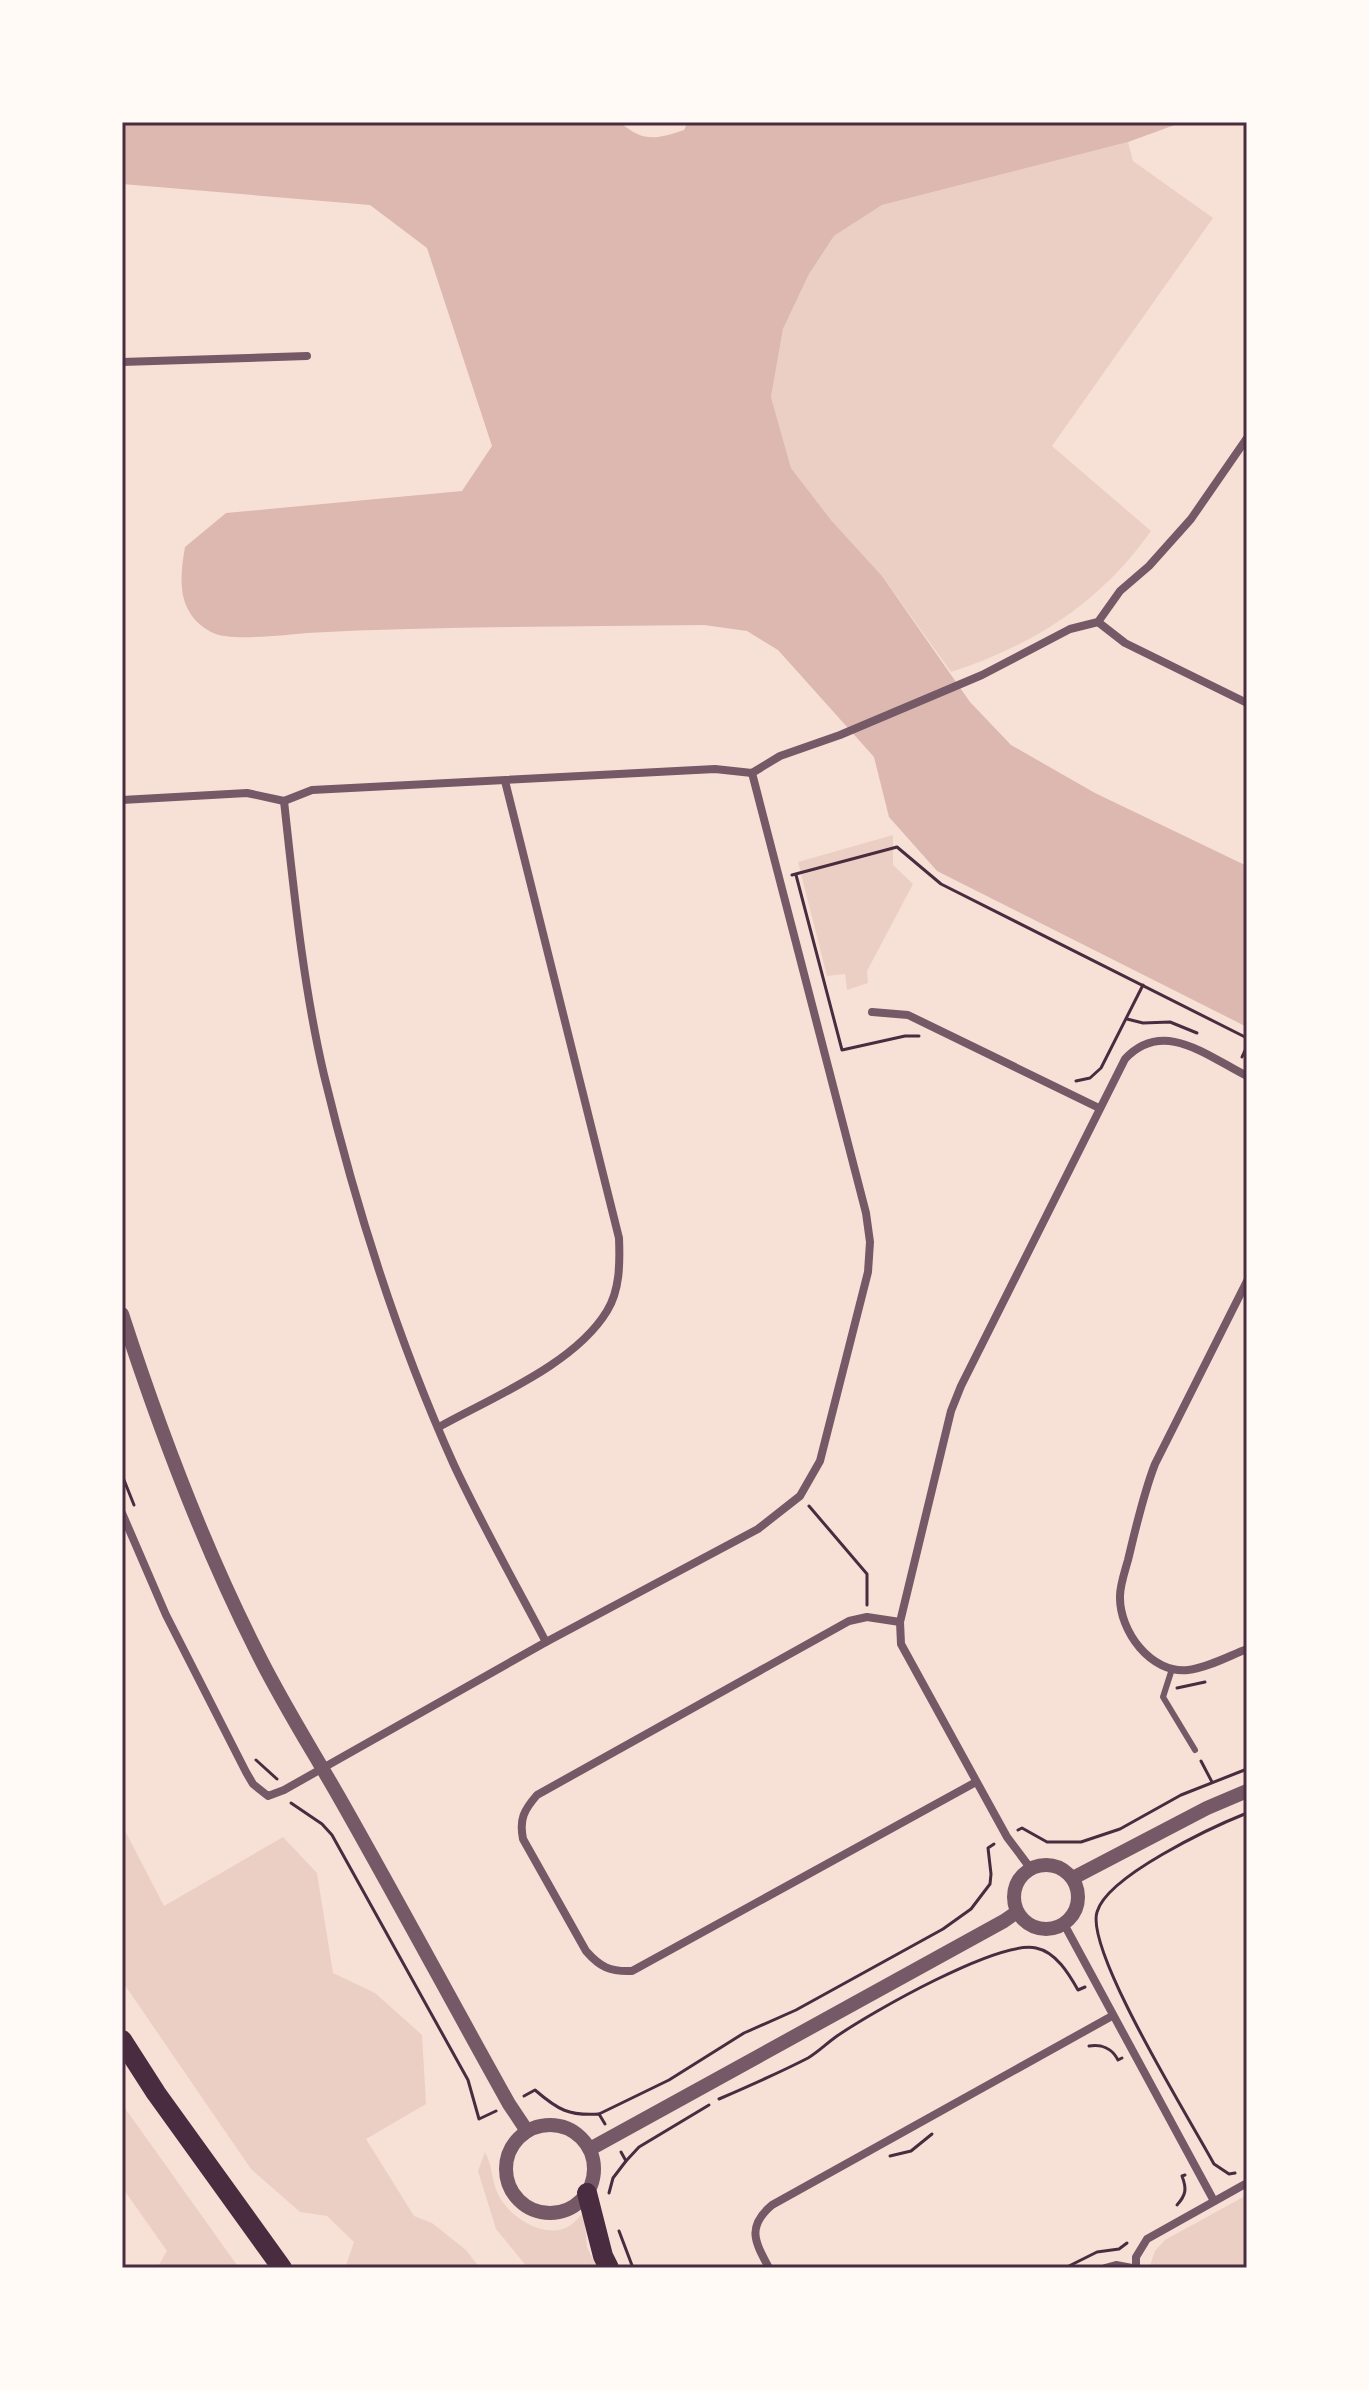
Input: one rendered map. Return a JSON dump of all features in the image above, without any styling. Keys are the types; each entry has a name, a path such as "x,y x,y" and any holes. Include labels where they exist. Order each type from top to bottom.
{"highway":[{"path":"122,2040 156,2093 282,2268"},
{"path":"587,2193 609,2268"}],"street":[{"path":"122,362 307,356"},
{"path":"122,800 247,793 284,801 312,790 715,769 752,773 780,756 840,735 982,675 1070,629 1098,622 1120,591 1149,566 1191,519 1247,438"},
{"path":"1098,622 1125,643 1247,703"},
{"path":"122,1513 166,1615 253,1784 268,1796 323,1769 546,1642 758,1529 800,1496 820,1461 868,1272 870,1242 866,1213 752,773"},
{"path":"439,1427 561,1360 586,1340 609,1309 620,1273 619,1238 505,781"},
{"path":"284,801 298,930 324,1073 357,1196 395,1317 454,1465 546,1642"},
{"path":"872,1012 908,1015 1099,1108"},
{"path":"1031,1869 1007,1837 901,1644 900,1622 951,1411 1125,1059 1137,1046 1168,1039 1247,1076"},
{"path":"1247,1281 1146,1486 1120,1595 1122,1615 1141,1650 1154,1663 1172,1669 1190,1670 1247,1649"},
{"path":"122,1314 152,1405 205,1539 254,1647 289,1715 323,1769 509,2104 527,2131"},
{"path":"900,1622 867,1617 849,1621 537,1795 525,1808 520,1824 523,1839 586,1951 597,1964 613,1972 632,1971 976,1782"},
{"path":"1073,1878 1207,1808 1247,1791"},
{"path":"1045,1864 1056,1866 1073,1878 1079,1898 1077,1908 1064,1924 1043,1930 1032,1927 1017,1912 1014,1890 1018,1880 1031,1869 1045,1864"},
{"path":"590,2149 1017,1912"},
{"path":"1064,1924 1214,2201"},
{"path":"769,2268 757,2246 755,2230 759,2216 772,2205 1112,2016"},
{"path":"542,2125 556,2125 571,2130 590,2149 594,2164 593,2180 576,2205 548,2214 519,2202 510,2190 505,2172 507,2156 515,2141 527,2131 542,2125"},
{"path":"1105,2268 1116,2265 1134,2268 1136,2257 1147,2239 1247,2183"}],"lane":[{"path":"1172,1669 1163,1697 1195,1750"}],"path":[{"path":"780,878 897,847 941,884 1247,1038"},
{"path":"796,874 842,1050 905,1036 928,1040"},
{"path":"1073,1083 1090,1078 1101,1068 1143,985"},
{"path":"122,1475 139,1516"},
{"path":"800,1496 867,1574 867,1617"},
{"path":"1195,1750 1212,1782"},
{"path":"251,1754 277,1777"},
{"path":"528,2094 535,2090 559,2110 579,2115 599,2114 669,2080 744,2033 796,2010 943,1929 971,1909 990,1884 988,1848 1022,1828 1047,1842 1081,1842 1120,1829 1181,1795 1247,1769"},
{"path":"291,1803 322,1824 332,1835 468,2080 479,2119 488,2116"},
{"path":"1239,2172 1229,2174 1212,2160 1110,1974 1100,1947 1096,1919 1097,1910 1105,1897 1138,1869 1247,1813"},
{"path":"609,2201 610,2185 639,2147 717,2099 812,2056 838,2035 953,1971 980,1959 1032,1947 1045,1950 1064,1968 1078,1990"},
{"path":"1089,2046 1108,2048 1118,2060 1123,2057"},
{"path":"599,2114 603,2120"},
{"path":"888,2157 911,2151 943,2127"},
{"path":"623,2155 626,2161"},
{"path":"1176,2206 1185,2197 1186,2186 1182,2176 1187,2173"},
{"path":"616,2226 633,2268"},
{"path":"1065,2268 1097,2252 1119,2249 1134,2236"},
{"path":"1081,2259 1084,2265"}],"shaded area":[{"path":"122,122 620,122 636,133 650,137 684,130 688,122 1183,122 1128,142 882,205 834,236 809,274 783,329 771,397 791,468 831,520 882,576 970,702 1011,745 1095,793 1247,866 1247,1027 937,871 889,817 874,757 778,650 747,631 704,625 506,627 230,637 211,632 200,624 186,606 183,595 185,547 226,513 462,491 492,446 427,248 370,205 122,184"},
{"path":"1128,142 1133,161 1213,218 1052,446 1151,531 1110,580 1063,618 1010,649 951,672 882,576 831,520 791,468 771,397 783,329 809,274 834,236 882,205"},
{"path":"893,835 893,865 913,884 867,971 868,983 847,990 845,974 827,976 798,862"},
{"path":"122,1825 164,1906 283,1837 317,1873 333,1973 375,1993 422,2035 426,2104 366,2139 414,2216 432,2223 466,2250 480,2268 345,2268 354,2242 327,2216 300,2212 251,2169 122,1981"},
{"path":"122,2104 239,2268 157,2268 167,2251 122,2187"},
{"path":"485,2152 503,2202 528,2224 550,2230 561,2229 571,2225 584,2212 587,2247 597,2268 528,2268 496,2229 478,2171"},
{"path":"1247,2195 1247,2268 1149,2268 1155,2251 1165,2240"}]}
